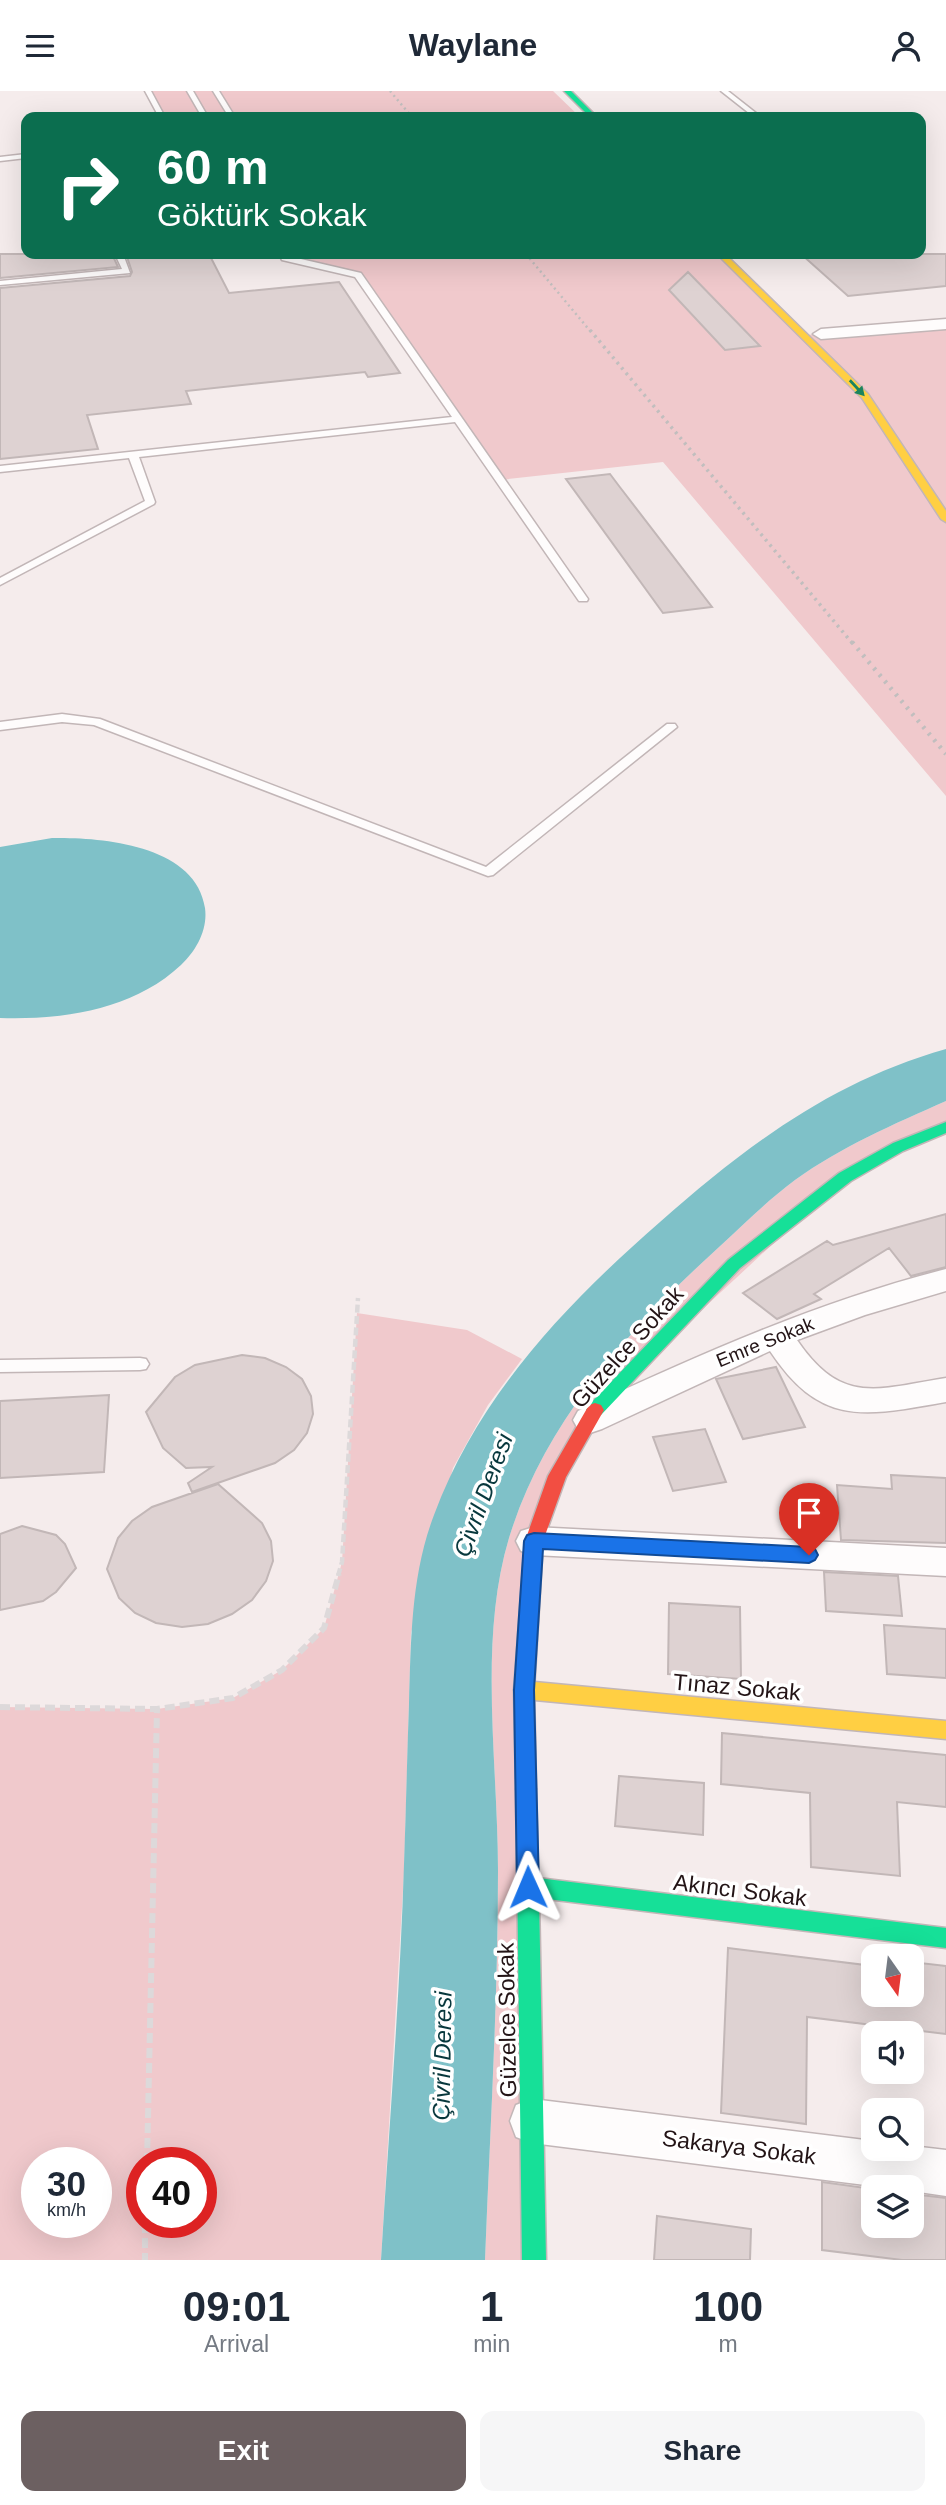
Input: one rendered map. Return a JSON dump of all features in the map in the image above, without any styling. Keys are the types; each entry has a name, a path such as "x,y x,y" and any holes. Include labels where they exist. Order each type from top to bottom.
{"street":[{"path":"552,91 575,112"},
{"path":"566,91 589,112"},
{"path":"726,259 865,396 946,519"},
{"path":"743,259 821,334 899,417"},
{"path":"821,334 946,324"},
{"name":"Güzelce Sokak","path":"534,2260 524,1690 534,1541 557,1476 597,1407 734,1264 786,1220 845,1177 898,1147 946,1126"},
{"name":"Emre Sokak","path":"590,1420 777,1336 882,1297 946,1280"},
{"path":"777,1336 795,1366 810,1383 828,1394 853,1402 946,1390"},
{"path":"534,1541 946,1562"},
{"name":"Tınaz Sokak","path":"524,1690 946,1730"},
{"name":"Akıncı Sokak","path":"528,1887 946,1938"},
{"name":"Sakarya Sokak","path":"532,2120 946,2173"}],"lane":[{"path":"148,91 159,112"},
{"path":"190,91 202,112"},
{"path":"216,91 229,112"},
{"path":"724,91 751,112"},
{"path":"0,159 21,157"},
{"path":"0,283 127,271 121,259"},
{"path":"289,259 358,275 583,599"},
{"path":"317,259 322,267"},
{"path":"0,469 458,419"},
{"path":"0,582 150,502 133,454"},
{"path":"0,726 62,718 96,722 488,872 671,727"},
{"path":"0,1366 140,1364"}],"path":[{"path":"0,1707 157,1709 233,1698 282,1670 324,1627 342,1562 358,1298"},
{"path":"147,2147 157,1709"},
{"path":"145,2238 145,2260"}],"shaded area":[{"path":"148,91 553,91 575,112 159,112"},
{"path":"289,259 726,259 806,335 946,324 946,796 663,462 500,480 358,275"},
{"path":"946,1101 946,1127 845,1177 597,1407 534,1541 534,2260 485,2260 498,1919 492,1703 494,1618 509,1538 525,1495 567,1416 594,1379 622,1345 685,1279 795,1180 849,1147"},
{"path":"357,1313 467,1330 522,1359 488,1405 453,1468 411,1633 404,1873 381,2260 0,2260 0,1707 157,1709 233,1698 282,1670 324,1628 342,1562"}],"water":[{"path":"52,838 120,843 166,858 184,870 198,887 205,908 203,932 192,953 181,965 141,993 96,1009 72,1014 0,1018 0,847"},
{"name":"Çivril Deresi","path":"946,1049 946,1101 887,1127 795,1180 685,1279 622,1345 594,1379 567,1416 525,1495 509,1538 494,1618 492,1703 498,1919 485,2260 381,2260 400,1963 414,1608 426,1538 452,1472 500,1392 559,1319 625,1253 693,1194 759,1142 829,1097 905,1062"}],"building":[{"path":"0,254 21,254 21,259 114,259 118,267 0,278"},
{"path":"926,254 946,254 946,286 848,296 807,259 926,259"},
{"path":"128,259 212,259 229,293 339,282 400,373 368,377 365,372 186,391 191,404 87,415 98,449 0,459 0,288 130,276 132,272"},
{"path":"688,272 760,346 725,350 669,290"},
{"path":"610,474 712,607 663,613 566,479"},
{"path":"946,1214 946,1267 911,1276 889,1248 814,1294 821,1299 777,1319 743,1293 827,1241 833,1245"},
{"path":"242,1355 265,1358 286,1367 302,1379 311,1396 313,1414 307,1433 294,1450 275,1463 192,1492 188,1483 212,1467 186,1468 163,1448 146,1412 175,1377 195,1365"},
{"path":"776,1367 805,1427 743,1439 716,1379"},
{"path":"109,1395 104,1472 0,1478 0,1401"},
{"path":"705,1429 726,1482 673,1491 653,1437"},
{"path":"891,1475 946,1478 946,1543 841,1540 837,1485 892,1489"},
{"path":"218,1484 262,1523 271,1541 273,1561 266,1581 252,1600 232,1614 208,1624 182,1627 156,1623 135,1613 119,1598 107,1569 118,1538 132,1521 152,1507"},
{"path":"22,1526 56,1535 65,1544 76,1568 56,1592 43,1601 0,1610 0,1534"},
{"path":"824,1572 898,1576 902,1616 826,1611"},
{"path":"669,1603 740,1607 741,1679 668,1674"},
{"path":"884,1625 946,1629 946,1678 887,1674"},
{"path":"722,1733 946,1755 946,1807 897,1802 900,1876 811,1867 810,1793 721,1784"},
{"path":"619,1776 704,1783 703,1835 615,1826"},
{"path":"728,1948 861,1965 861,2007 924,2007 924,1963 946,1966 946,2034 924,2031 924,2021 861,2021 861,2024 807,2017 806,2124 721,2113"},
{"path":"822,2182 861,2187 861,2238 924,2238 924,2195 946,2198 946,2260 902,2260 822,2250"},
{"path":"657,2216 751,2229 750,2260 654,2260"}],"railway":[{"path":"390,91 408,112"},
{"path":"530,259 591,332"},
{"path":"590,330 853,644"},
{"path":"852,642 946,754"}],"traffic: fast":[{"path":"567,91 589,112"},
{"path":"595,1410 734,1264 845,1177 898,1147 946,1127"},
{"path":"526,1789 534,2260"},
{"path":"528,1887 946,1938"}],"traffic: slow":[{"path":"726,259 865,396 946,519"},
{"path":"524,1690 946,1730"}],"traffic: jam":[{"path":"526,1789 524,1690 534,1541 557,1476 595,1410"}],"route":[{"path":"528,1887 524,1690 534,1541 809,1555"}]}
